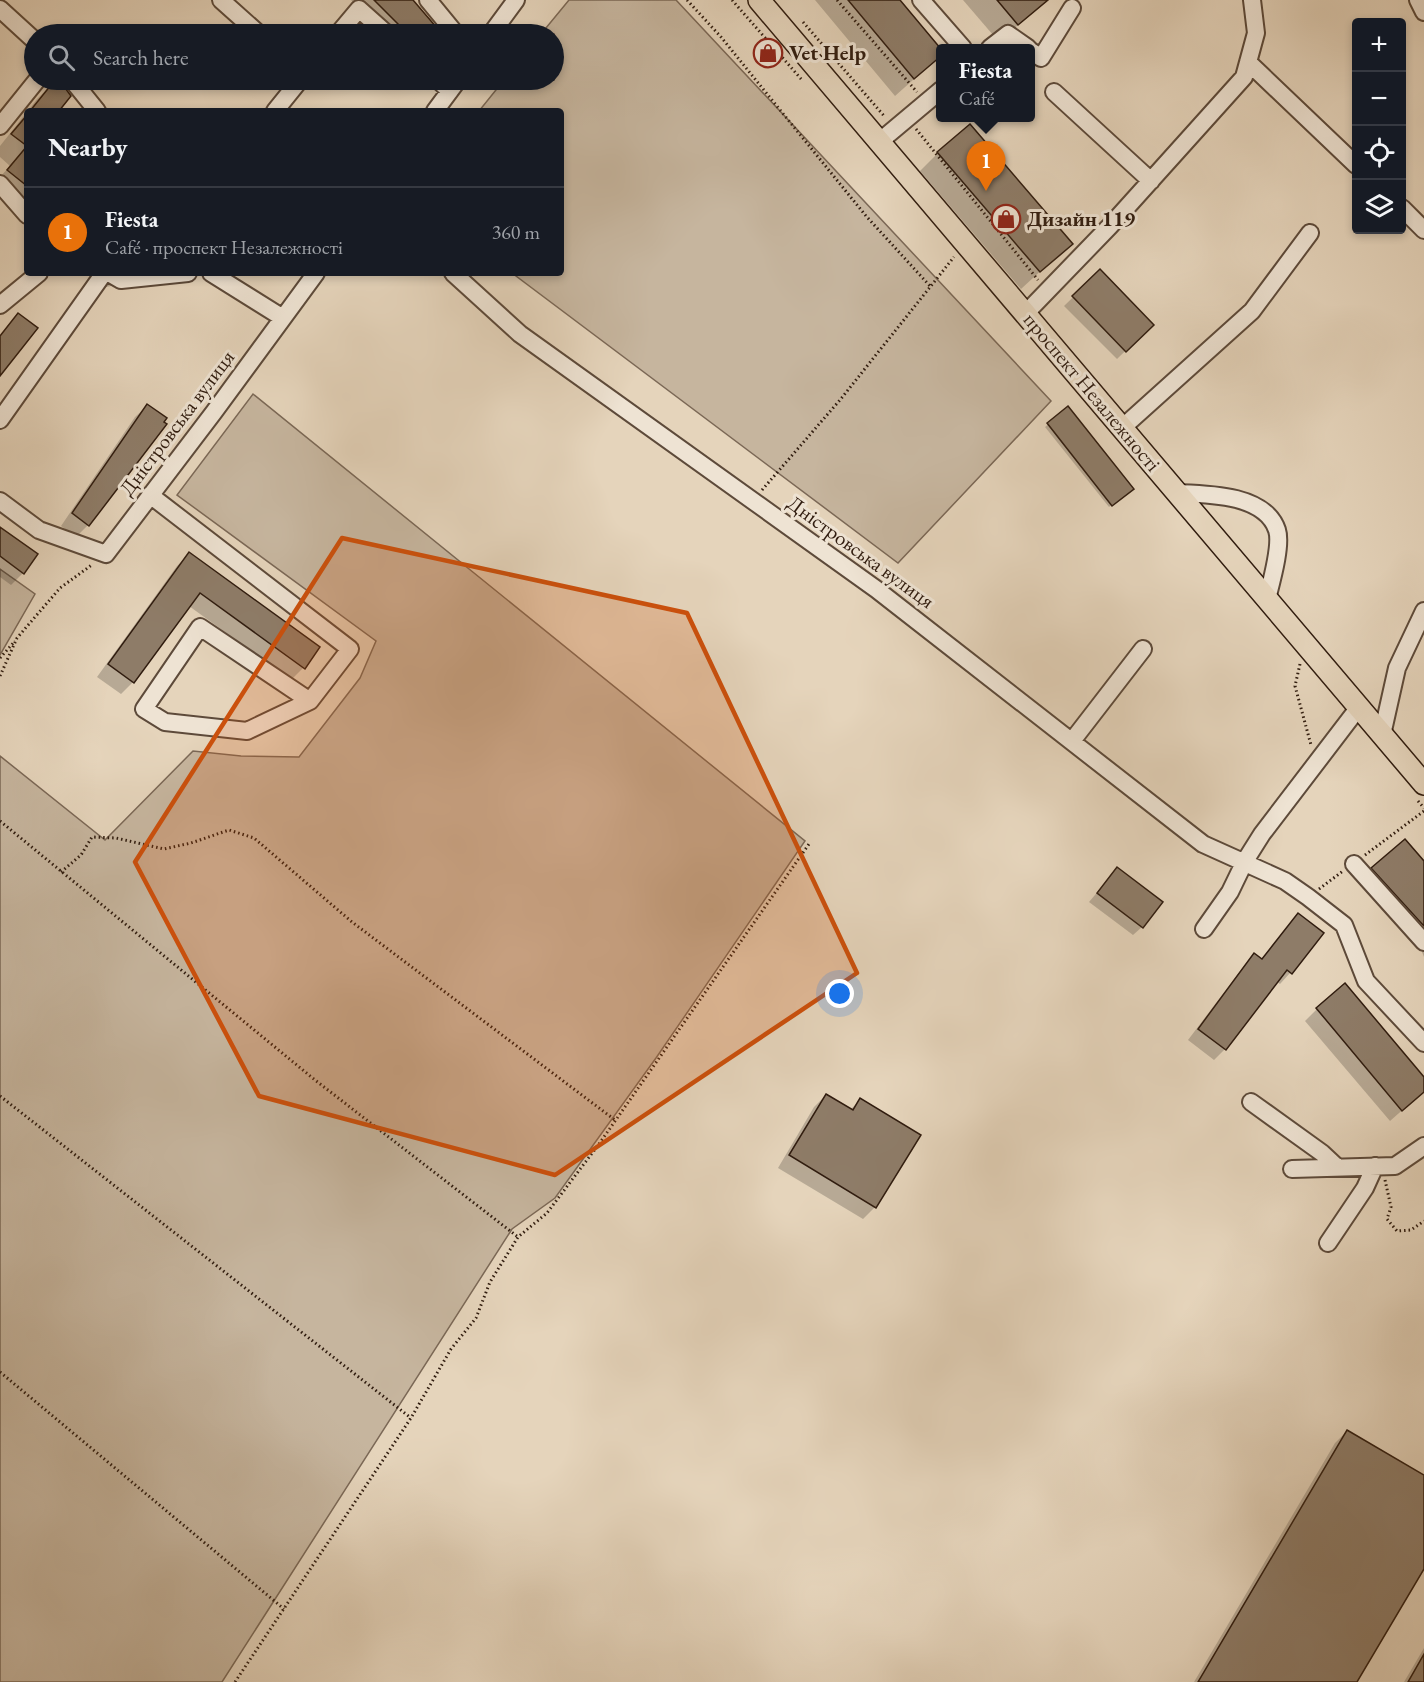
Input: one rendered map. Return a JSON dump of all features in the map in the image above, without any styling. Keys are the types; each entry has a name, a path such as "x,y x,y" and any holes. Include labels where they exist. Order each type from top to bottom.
{"main road":[{"name":"проспект Незалежності","path":"759,0 894,129 1025,314 1424,784"}],"street":[{"path":"221,0 248,24"},
{"path":"428,0 448,24"},
{"path":"498,24 516,0"},
{"path":"921,0 960,44"},
{"path":"1025,314 1244,77 1256,33 1252,0"},
{"path":"1418,0 1424,12"},
{"path":"1035,54 1041,58 1072,8"},
{"path":"0,9 24,31"},
{"path":"346,24 359,9 376,24"},
{"path":"995,44 1008,33 1022,44"},
{"path":"1248,62 1352,161"},
{"path":"0,126 28,90"},
{"path":"80,90 95,108"},
{"path":"277,108 292,90"},
{"path":"436,108 446,90"},
{"path":"1054,92 1150,181"},
{"path":"894,129 936,94"},
{"path":"0,184 24,212"},
{"path":"1406,213 1424,230"},
{"path":"1122,428 1252,311 1310,233"},
{"path":"0,305 35,276"},
{"path":"0,420 102,276"},
{"path":"114,276 121,280 159,276"},
{"path":"216,276 283,318"},
{"name":"Дністровська вулиця","path":"106,554 314,276"},
{"name":"Дністровська вулиця","path":"456,276 520,334 876,589 1203,844 1285,881 1344,926 1366,981 1424,1043"},
{"path":"1177,493 1224,496 1247,501 1265,512 1277,530 1276,559 1267,599"},
{"path":"150,495 350,649 309,701 247,731 165,722 144,709 200,627 309,701"},
{"path":"0,501 39,530 106,554"},
{"path":"1382,735 1397,668 1424,611"},
{"path":"1072,741 1143,649"},
{"path":"1204,929 1230,892 1245,861 1262,834 1359,707"},
{"path":"1354,864 1424,942"},
{"path":"1251,1102 1323,1153 1338,1168"},
{"path":"1292,1169 1395,1166 1424,1146"},
{"path":"1328,1243 1379,1166"}],"path":[{"path":"687,0 721,37 866,216 930,286"},
{"path":"837,0 926,103"},
{"path":"799,17 894,129 1047,291"},
{"path":"753,501 840,400 958,252"},
{"path":"0,658 60,588 106,554"},
{"path":"0,676 17,638"},
{"path":"1300,662 1295,686 1316,764"},
{"path":"0,821 315,1080 518,1237"},
{"path":"61,873 81,855 93,837 116,838 164,849 191,843 229,830 254,838 352,922 615,1121"},
{"path":"235,1682 411,1418 452,1349 476,1318 490,1282 518,1237 547,1213 615,1121 808,844"},
{"path":"0,1096 411,1418"},
{"path":"1379,1166 1391,1207 1387,1219 1397,1231 1411,1230 1424,1221"},
{"path":"0,1372 284,1609"}],"highlighted area":[{"path":"342,538 687,613 857,973 555,1175 259,1096 135,862"}],"shaded area":[{"path":"569,0 676,0 1051,401 898,563 516,276 564,276 564,108 481,108 496,90 564,90 564,24 549,24"},
{"path":"253,394 805,841 656,1058 555,1198 512,1229 222,1682 0,1682 0,756 105,840 193,751 241,756 299,757 360,678 376,641 177,495"},
{"path":"0,569 35,594 0,655"}],"building":[{"path":"374,0 413,0 434,24 398,24"},
{"path":"848,0 900,0 937,44 936,60 914,79"},
{"path":"997,0 1048,0 1018,25"},
{"path":"47,90 67,90 71,96 61,108 32,108"},
{"path":"24,119 24,144 11,134"},
{"path":"970,124 1073,244 1040,272 937,152"},
{"path":"24,150 24,184 7,170"},
{"path":"1100,269 1154,325 1126,352 1072,296"},
{"path":"18,313 38,328 0,376 0,336"},
{"path":"147,404 167,418 164,422 167,424 89,526 72,513"},
{"path":"1068,406 1134,489 1112,506 1047,423"},
{"path":"0,527 38,554 24,574 0,556"},
{"path":"189,552 320,647 305,669 200,593 134,683 108,664"},
{"path":"1405,839 1424,861 1424,926 1371,868"},
{"path":"1117,867 1163,902 1143,928 1097,893"},
{"path":"1298,913 1324,933 1292,974 1287,970 1226,1050 1198,1029 1254,953 1262,959"},
{"path":"1345,983 1424,1077 1424,1092 1402,1111 1316,1008"},
{"path":"826,1094 853,1110 860,1098 921,1135 876,1208 789,1155"},
{"path":"1347,1430 1424,1475 1424,1569 1357,1682 1198,1682"},
{"path":"1424,1654 1424,1682 1408,1682"}],"place":[{"name":"Vet Help","path":"768,53"},
{"name":"Fiesta","path":"986,191"},
{"name":"Дизайн 119","path":"1006,219"}]}
